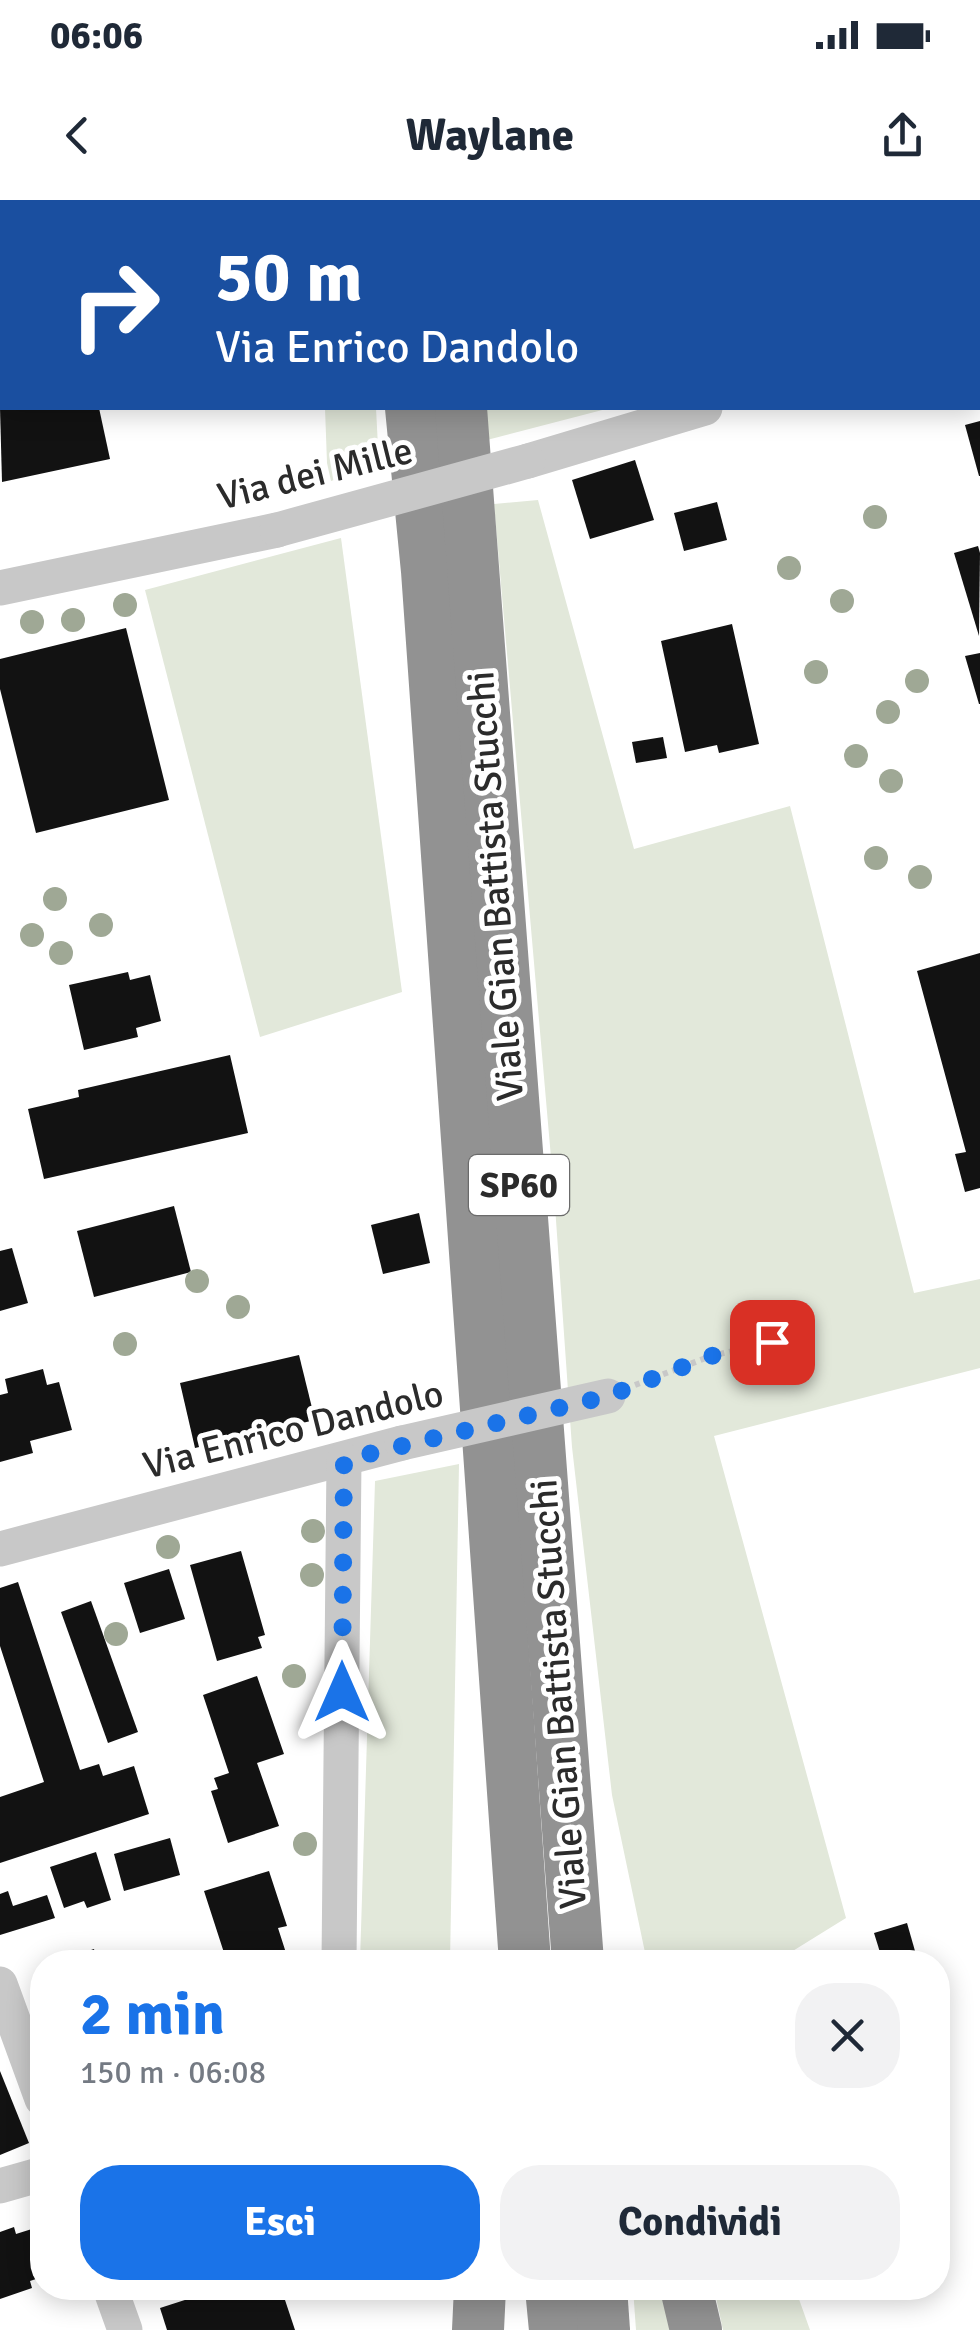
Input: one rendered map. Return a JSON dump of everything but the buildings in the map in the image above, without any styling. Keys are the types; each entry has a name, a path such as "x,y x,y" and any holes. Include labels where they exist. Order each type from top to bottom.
{"highway":[{"name":"Viale Gian Battista Stucchi","path":"411,410 427,571 524,1950"},
{"name":"Viale Gian Battista Stucchi","path":"461,410 577,1950"},
{"path":"497,1950 507,1736"},
{"path":"564,1760 608,1950"},
{"path":"478,2330 479,2300"},
{"path":"553,2300 555,2330"},
{"path":"602,2300 604,2330"},
{"path":"689,2300 696,2330"}],"street":[{"name":"Via dei Mille","path":"0,588 278,530 698,410"},
{"name":"Via Enrico Dandolo","path":"0,1549 402,1443 608,1396"},
{"path":"340,1950 344,1460"},
{"path":"0,1984 30,2066"},
{"path":"0,2186 30,2177"},
{"path":"114,2300 125,2330"}],"path":[{"path":"608,1396 711,1356 772,1342"}],"shaded area":[{"path":"325,410 376,410 379,466 331,481"},
{"path":"487,410 602,410 487,440"},
{"path":"538,500 634,849 790,806 914,1293 980,1279 980,1368 714,1436 846,1918 794,1950 644,1950 612,1795 572,1447 554,1192 494,504"},
{"path":"341,538 402,992 260,1037 145,590"},
{"path":"459,1464 450,1950 360,1950 375,1481"},
{"path":"634,2300 670,2300 676,2330 636,2330"},
{"path":"717,2300 799,2300 810,2330 723,2330"}],"route":[{"path":"342,1692 344,1460 608,1396 711,1356 772,1342"}]}
